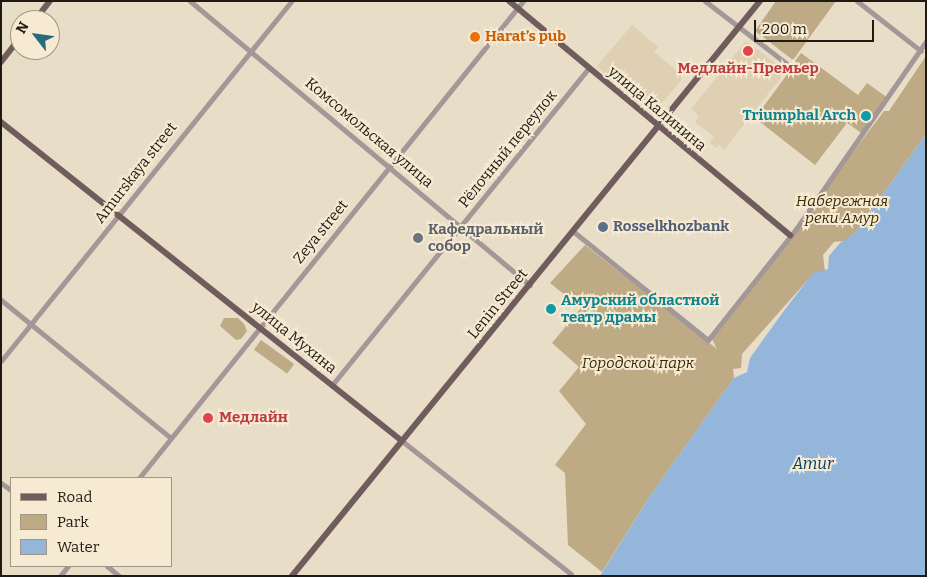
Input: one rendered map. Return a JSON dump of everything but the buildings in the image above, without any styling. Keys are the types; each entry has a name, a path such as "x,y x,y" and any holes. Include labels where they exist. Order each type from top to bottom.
{"main road":[{"name":"улица Калинина","path":"509,1 790,236"},
{"name":"Lenin Street","path":"292,576 574,232 760,1"},
{"path":"1,62 10,51"},
{"name":"улица Мухина","path":"1,122 402,441"}],"street":[{"name":"Комсомольская улица","path":"190,1 530,285"},
{"name":"Amurskaya street","path":"1,361 291,1"},
{"name":"Zeya street","path":"140,477 523,1"},
{"path":"705,1 788,64"},
{"path":"857,1 921,51"},
{"path":"574,232 708,340 790,236 921,51 926,41"},
{"name":"Рёлочный переулок","path":"332,385 590,68"},
{"path":"1,300 171,438"},
{"name":"улица Мухина","path":"402,441 571,574"},
{"path":"108,567 119,576"}],"shaded area":[{"path":"632,25 658,47 654,52 684,77 653,114 597,66"},
{"path":"746,41 786,71 724,150 719,145 717,148 710,143 714,137 695,122 699,116 691,109"}],"green space":[{"path":"776,1 836,1 793,60 755,31"},
{"path":"801,53 858,95 867,83 889,99 863,134 847,123 815,165 755,118 789,72 800,65 795,61"},
{"path":"926,56 926,134 855,233 844,241 834,242 823,255 825,272 813,274 742,354 741,368 733,369 734,378 650,496 602,572 568,545 565,473 555,465 586,424 559,391 579,367 552,343 581,308 550,283 585,245 717,349 712,339 884,111 889,111"},
{"path":"224,318 238,318 244,324 247,331 241,339 236,340 220,326"},
{"path":"261,340 294,364 287,374 254,350"}],"water":[{"name":"Amur","path":"926,134 926,576 600,576 650,496 734,378 747,372 750,358 783,312 813,273 828,269 829,256 840,243 855,233"}],"place":[{"name":"Harat’s pub","path":"475,37"},
{"name":"Медлайн-Премьер","path":"748,51"},
{"name":"Triumphal Arch","path":"866,116"},
{"name":"Rosselkhozbank","path":"603,227"},
{"name":"Кафедральный собор","path":"418,238"},
{"name":"Амурский областной театр драмы","path":"551,309"},
{"name":"Медлайн","path":"208,418"}],"park label":[{"name":"Набережная реки Амур","path":"842,210"},
{"name":"Городской парк","path":"638,364"}]}
